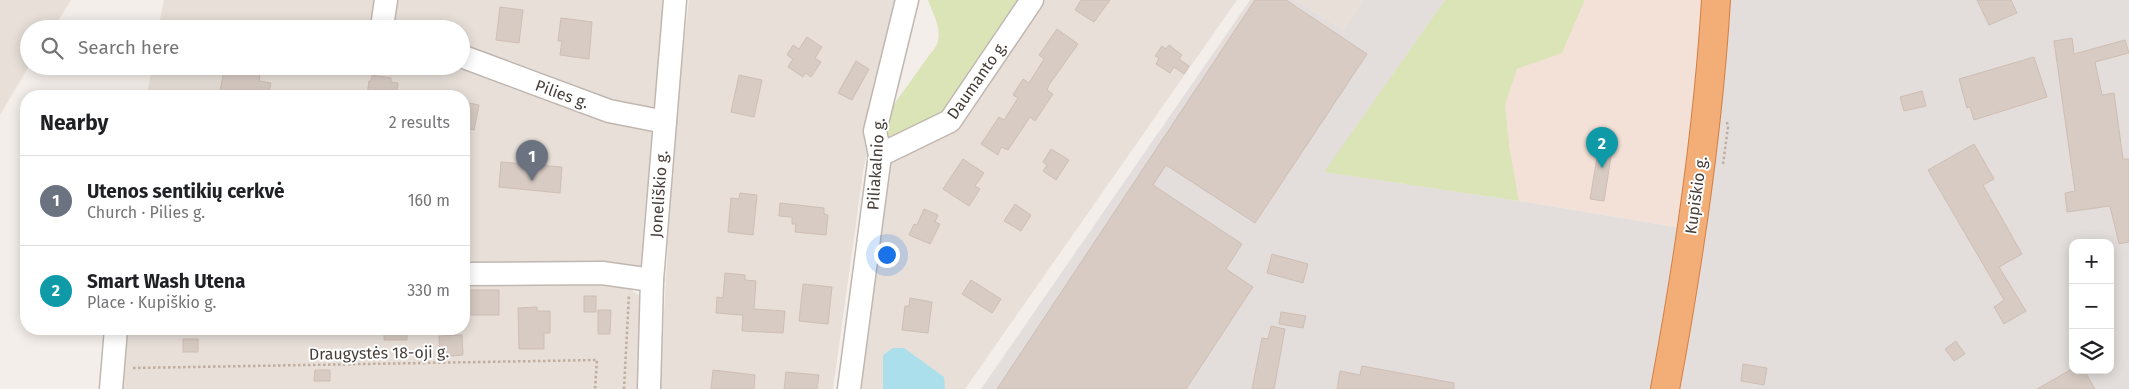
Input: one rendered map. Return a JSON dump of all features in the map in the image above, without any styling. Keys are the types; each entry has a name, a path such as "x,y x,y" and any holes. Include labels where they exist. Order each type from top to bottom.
{"highway":[{"name":"Kupiškio g.","path":"1665,389 1704,138 1716,0"}],"street":[{"path":"385,20 386,0"},
{"name":"Joneliškio g.","path":"650,389 652,280 675,0"},
{"name":"Piliakalnio g.","path":"849,389 880,155 875,131 907,0"},
{"name":"Daumanto g.","path":"880,155 950,121 1032,0"},
{"name":"Pilies g.","path":"470,59 609,111 665,122"},
{"path":"470,274 602,273 652,280"},
{"path":"110,389 115,335"}],"path":[{"path":"624,389 630,277"},
{"name":"Draugystės 18-oji g.","path":"133,368 597,360 595,389"}],"shaded area":[{"path":"0,0 71,0 59,20 20,20 20,75 24,75 0,115"},
{"path":"164,0 379,0 376,20 160,20"},
{"path":"392,0 664,0 654,107 624,109 470,55 470,20 394,20"},
{"path":"689,0 908,0 875,131 864,165 833,389 660,389 674,132"},
{"path":"1039,0 1237,0 965,389 858,389 890,162"},
{"path":"1250,0 1296,0 1343,30 1363,0 1445,0 1325,172 1519,201 1680,228 1653,389 981,389"},
{"path":"1296,0 1363,0 1343,30"},
{"path":"1585,0 1704,0 1695,104 1680,228 1519,201 1510,151 1505,105 1517,69 1562,53"},
{"path":"1727,0 2129,0 2129,389 1677,389"},
{"path":"470,69 652,129 644,272 470,268 470,90 148,90 150,75 470,75"},
{"path":"597,278 627,287 643,298 642,389 114,389 118,335 470,335 470,282"}],"green space":[{"path":"928,0 1032,0 950,121 880,155 875,131 935,48 938,41 938,28"},
{"path":"1445,0 1585,0 1562,53 1517,69 1505,105 1510,151 1519,201 1324,172"}],"water":[{"path":"893,348 904,348 944,377 945,389 883,389 883,355"}],"building":[{"path":"1081,0 1110,0 1094,22 1075,10"},
{"path":"1255,0 1286,0 1367,54 1255,223 1166,165 1153,185 1242,244 1226,269 1253,287 1186,389 997,389"},
{"path":"1977,0 2011,0 2017,13 1989,25"},
{"path":"500,7 523,10 519,43 496,40"},
{"path":"561,18 592,22 589,59 560,55 562,41 558,41"},
{"path":"1057,29 1078,44 1049,85 1047,90 1053,94 1035,121 1030,117 1008,150 1001,147 998,155 981,144 999,117 1004,120 1018,98 1013,95 1023,79 1029,83 1044,59 1039,55"},
{"path":"807,37 822,47 815,58 821,62 811,77 805,73 803,77 788,67 793,59 787,55 793,45 799,49"},
{"path":"2072,38 2074,54 2125,40 2129,53 2095,62 2102,95 2114,93 2123,159 2129,159 2129,242 2119,244 2110,206 2067,212 2065,193 2075,191 2054,41"},
{"path":"1169,45 1182,55 1179,59 1189,66 1184,74 1174,67 1170,73 1156,64 1159,58 1155,56 1162,46 1166,49"},
{"path":"2034,57 2047,97 1974,120 1970,107 1967,108 1959,79"},
{"path":"856,61 869,69 852,100 838,93"},
{"path":"223,75 260,75 259,81 271,83 269,90 220,90"},
{"path":"372,75 391,78 391,82 398,83 397,90 368,90 369,81 371,81"},
{"path":"739,75 762,80 754,117 731,112"},
{"path":"1922,91 1926,106 1904,111 1900,97"},
{"path":"470,103 479,105 474,130 470,129"},
{"path":"1601,134 1614,137 1604,201 1590,199"},
{"path":"1974,144 1994,179 1983,185 2022,254 1999,267 2026,311 2004,324 1994,307 2004,300 1928,170"},
{"path":"1051,149 1069,160 1056,180 1043,171 1047,165 1043,162"},
{"path":"963,159 984,173 975,186 980,189 969,206 943,189"},
{"path":"501,162 562,167 560,193 499,187"},
{"path":"740,193 757,195 753,235 728,232 731,198 739,199"},
{"path":"780,203 824,208 824,214 828,215 826,235 795,232 796,224 792,224 792,217 779,216"},
{"path":"1015,204 1031,215 1021,231 1004,221"},
{"path":"924,209 938,215 935,222 940,224 930,244 909,235 914,224 917,225"},
{"path":"1272,254 1308,264 1303,283 1267,273"},
{"path":"725,273 745,275 745,280 756,281 754,309 785,311 783,333 742,331 743,315 716,313 717,297 723,298"},
{"path":"971,280 1001,299 992,313 962,294"},
{"path":"803,284 832,287 828,324 799,321"},
{"path":"470,290 499,290 499,315 470,315"},
{"path":"584,296 596,296 596,312 584,312"},
{"path":"910,298 932,302 928,333 902,330 905,306 909,306"},
{"path":"537,307 537,311 550,311 550,333 544,333 544,349 519,349 518,308"},
{"path":"598,310 611,310 610,334 598,334"},
{"path":"1281,312 1306,316 1303,328 1279,324"},
{"path":"1271,326 1285,329 1274,389 1252,389 1262,338 1268,339"},
{"path":"384,335 407,335 407,340 384,340"},
{"path":"462,335 463,355 440,357 439,336"},
{"path":"183,339 198,339 198,352 183,352"},
{"path":"1956,341 1965,354 1954,361 1945,349"},
{"path":"1743,364 1767,368 1764,385 1741,381"},
{"path":"1362,366 1454,383 1454,389 1337,389 1340,371 1360,375"},
{"path":"315,370 330,370 330,381 314,381"},
{"path":"713,370 755,375 754,389 711,389"},
{"path":"2069,371 2069,374 2086,374 2095,389 2037,389"},
{"path":"786,372 819,375 817,389 784,389"}],"place":[{"name":"Smart Wash Utena","path":"1602,168"},
{"name":"Utenos sentikių cerkvė","path":"532,181"}]}
